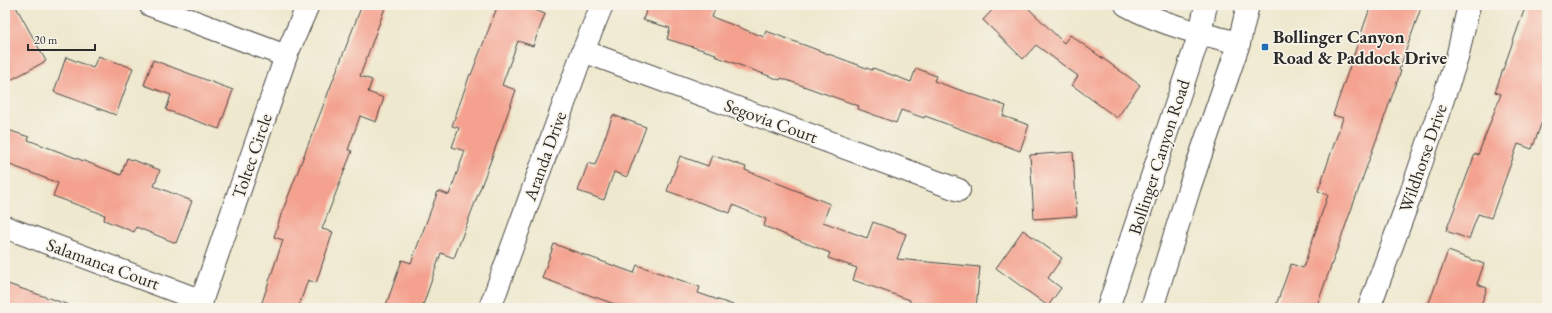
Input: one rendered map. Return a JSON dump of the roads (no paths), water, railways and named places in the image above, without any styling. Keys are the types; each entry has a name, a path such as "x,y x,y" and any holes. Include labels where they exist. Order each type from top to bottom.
{"street":[{"path":"150,5 286,56"},
{"name":"Toltec Circle","path":"200,304 286,56 308,5"},
{"name":"Aranda Drive","path":"497,306 584,51 602,5"},
{"path":"1126,5 1139,12 1200,34 1239,42"},
{"name":"Bollinger Canyon Road","path":"1108,308 1200,34 1206,5"},
{"path":"1152,308 1190,186 1239,42 1248,5"},
{"name":"Wildhorse Drive","path":"1369,308 1409,199 1457,58 1469,5"},
{"name":"Segovia Court","path":"584,51 959,190"},
{"name":"Salamanca Court","path":"5,227 200,304"}],"place":[{"name":"Bollinger Canyon Road & Paddock Drive","path":"1265,47"}]}
